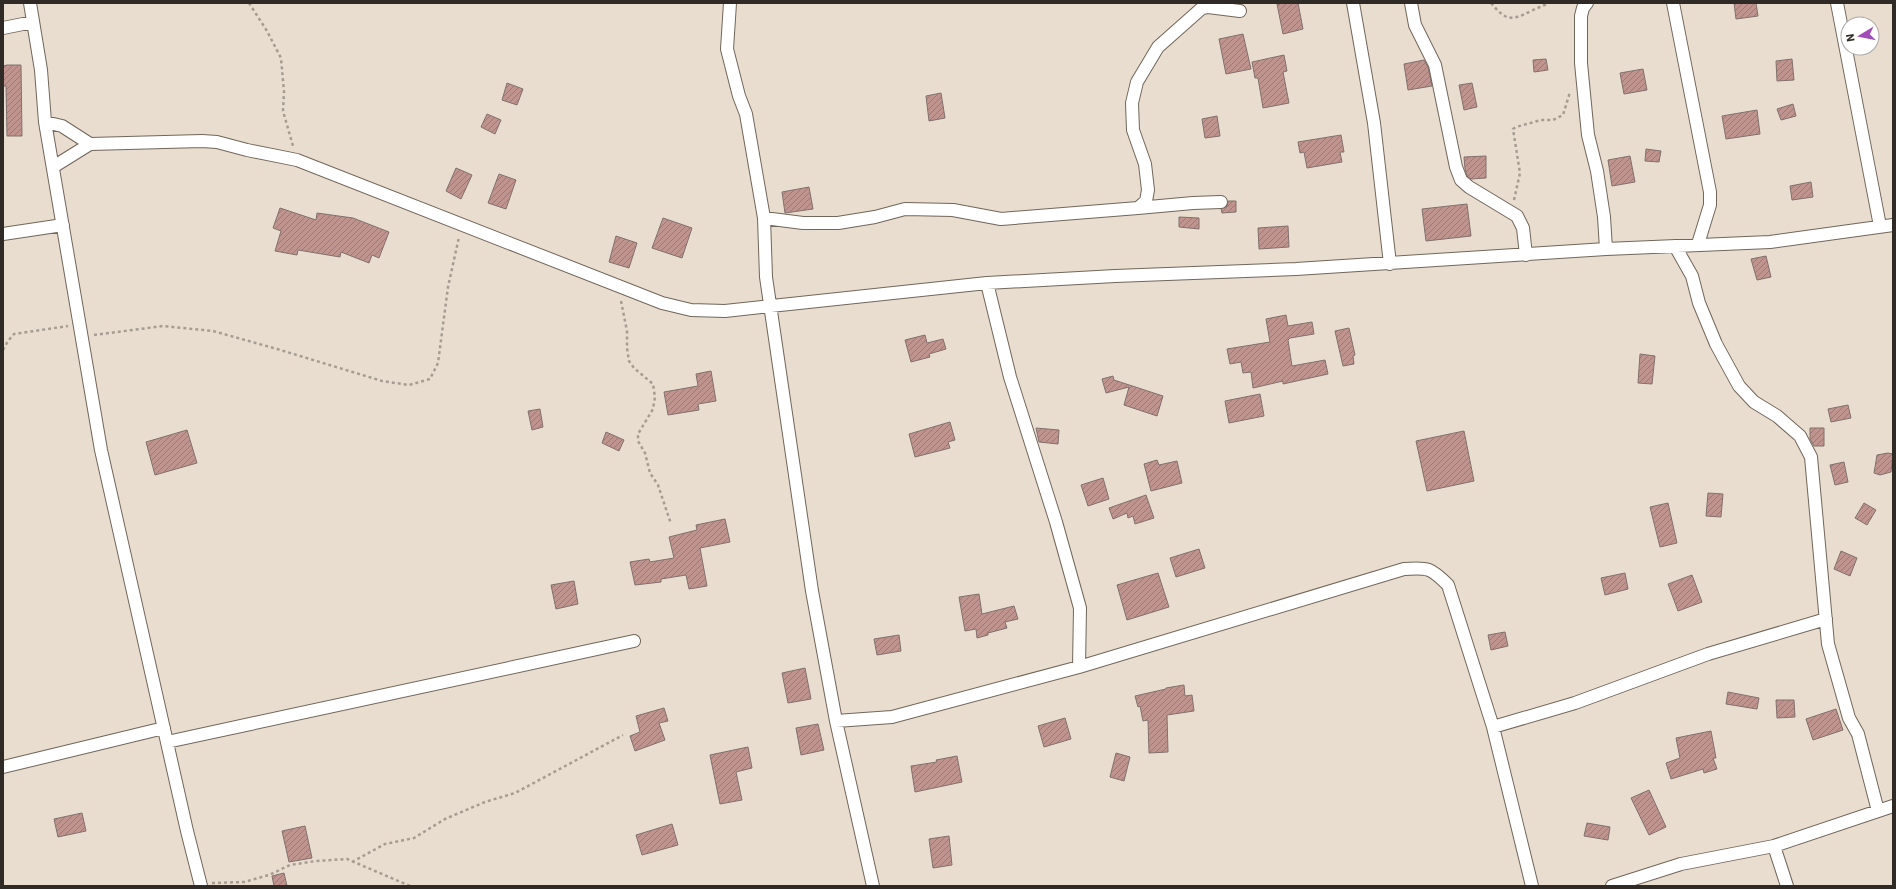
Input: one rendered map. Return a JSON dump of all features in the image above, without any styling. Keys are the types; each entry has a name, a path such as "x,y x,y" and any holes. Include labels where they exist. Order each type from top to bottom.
{"street":[{"path":"30,3 41,70 45,122 101,450 200,884"},
{"path":"730,3 727,49 739,96 746,114 764,218 766,277 812,591 836,721 873,886"},
{"path":"1353,3 1374,123 1390,264"},
{"path":"1411,3 1416,25 1436,65 1456,167 1461,180 1469,187 1517,216 1523,228 1526,255"},
{"path":"1587,3 1581,16 1582,70 1588,135 1597,171 1604,217 1606,249"},
{"path":"1673,3 1710,192 1710,205 1698,244"},
{"path":"1837,3 1880,226"},
{"path":"1138,208 1146,201 1148,190 1145,164 1133,130 1132,103 1137,82 1147,63 1158,47 1202,8 1208,6 1240,11"},
{"path":"3,28 33,22"},
{"path":"45,122 62,126 90,144"},
{"path":"53,167 90,144 202,141 217,142 247,150 297,160 462,223 662,303 691,310 724,311 770,307 987,283 1390,264 1606,249 1794,239 1893,225"},
{"path":"764,218 804,223 838,223 875,217 905,209 953,210 1001,219 1193,203 1222,202"},
{"path":"3,234 63,225"},
{"path":"1675,246 1692,276 1699,303 1716,344 1739,386 1754,402 1777,416 1800,436 1811,457 1828,644 1849,718 1858,734 1878,811"},
{"path":"987,283 1010,377 1056,522 1080,608 1079,667"},
{"path":"836,721 892,717 1079,667 1404,569 1425,567 1438,574 1448,585 1493,727 1532,886"},
{"path":"1493,727 1575,703 1708,654 1826,619"},
{"path":"167,742 634,641"},
{"path":"3,767 164,728"},
{"path":"1612,886 1681,864 1774,846 1893,806"},
{"path":"1774,846 1787,886"}],"path":[{"path":"249,3 267,31 281,58 284,92 283,111 297,160"},
{"path":"1492,3 1500,14 1510,18 1518,17 1549,3"},
{"path":"1510,213 1520,173 1513,129 1541,120 1553,120 1563,115 1575,79 1582,70"},
{"path":"82,337 163,326 213,331 382,381 409,385 430,379 438,363 448,287 462,223"},
{"path":"620,287 627,331 629,361 634,368 653,384 655,397 652,409 638,434 638,441 645,453 650,472 658,485 671,524"},
{"path":"3,350 14,334 80,324"},
{"path":"352,862 385,844 414,838 445,819 485,802 515,793 623,735"},
{"path":"200,884 244,882 269,875 290,865 316,861 347,859 410,886"}],"building":[{"path":"1298,3 1303,29 1283,34 1277,4"},
{"path":"1734,3 1756,3 1758,16 1736,19"},
{"path":"1243,34 1251,69 1226,74 1219,39"},
{"path":"1284,55 1287,71 1283,72 1289,103 1263,108 1258,78 1255,78 1252,62"},
{"path":"1546,59 1548,70 1534,72 1533,60"},
{"path":"1792,59 1794,80 1777,81 1776,61"},
{"path":"1424,60 1428,67 1432,86 1408,90 1404,64"},
{"path":"21,65 22,136 7,136 6,86 3,86 3,66"},
{"path":"1643,69 1647,90 1624,94 1620,73"},
{"path":"507,83 523,89 517,105 502,100"},
{"path":"1472,83 1477,107 1464,110 1459,85"},
{"path":"941,93 945,118 929,121 926,96"},
{"path":"1793,104 1796,116 1781,120 1777,109"},
{"path":"1757,110 1760,134 1726,139 1722,116"},
{"path":"487,114 501,120 495,134 481,127"},
{"path":"1217,116 1220,136 1205,138 1202,119"},
{"path":"1341,135 1344,152 1340,152 1342,162 1307,168 1304,152 1300,153 1298,142"},
{"path":"1646,149 1661,151 1659,162 1645,161"},
{"path":"1486,156 1486,178 1471,179 1467,176 1464,157"},
{"path":"1630,156 1635,182 1612,186 1608,160"},
{"path":"456,168 472,175 461,199 446,191"},
{"path":"499,174 516,180 506,209 488,203"},
{"path":"1811,182 1813,197 1792,200 1790,186"},
{"path":"809,187 813,209 785,213 782,192"},
{"path":"1228,201 1236,201 1236,212 1222,213 1221,209 1227,206"},
{"path":"1467,204 1471,236 1426,241 1422,209"},
{"path":"280,208 316,220 317,213 353,218 389,232 379,258 372,255 369,263 341,252 340,257 298,250 297,255 275,251 281,231 273,228"},
{"path":"1179,217 1199,218 1199,229 1179,227"},
{"path":"663,218 692,228 682,258 652,248"},
{"path":"1288,226 1289,247 1259,249 1258,228"},
{"path":"616,236 637,243 629,268 609,262"},
{"path":"1766,256 1771,277 1757,280 1751,259"},
{"path":"1286,315 1288,326 1312,322 1314,334 1290,338 1288,340 1292,366 1325,360 1328,374 1283,384 1283,381 1253,388 1251,372 1243,373 1241,362 1230,364 1227,349 1270,342 1266,319"},
{"path":"1349,328 1355,355 1353,356 1354,364 1343,366 1335,331"},
{"path":"925,335 927,343 943,339 946,349 929,354 930,357 911,362 905,340"},
{"path":"1640,354 1655,356 1652,384 1638,383"},
{"path":"711,371 716,401 698,404 699,410 668,415 664,392 698,386 696,374"},
{"path":"1113,376 1114,380 1163,396 1157,416 1124,405 1129,387 1106,393 1102,379"},
{"path":"1260,394 1264,416 1229,423 1225,401"},
{"path":"1848,405 1851,418 1831,422 1828,409"},
{"path":"540,409 543,427 532,430 528,411"},
{"path":"950,422 955,440 948,442 950,448 915,457 909,434"},
{"path":"1036,428 1059,430 1058,444 1039,442"},
{"path":"1810,428 1824,428 1824,446 1814,446 1810,439"},
{"path":"187,430 197,463 155,475 146,442"},
{"path":"1464,431 1474,481 1427,491 1416,441"},
{"path":"606,432 624,440 619,451 602,443"},
{"path":"1888,453 1893,454 1891,472 1880,475 1874,473 1877,455"},
{"path":"1157,460 1159,465 1177,461 1182,483 1151,491 1144,464"},
{"path":"1844,462 1848,482 1835,485 1830,465"},
{"path":"1103,478 1109,499 1088,506 1081,485"},
{"path":"1708,493 1723,494 1721,517 1706,516"},
{"path":"1146,495 1154,518 1135,524 1133,516 1128,518 1127,513 1113,519 1109,508"},
{"path":"1668,503 1677,543 1660,547 1650,507"},
{"path":"1864,503 1876,510 1867,525 1855,518"},
{"path":"725,519 730,542 700,548 707,586 689,589 686,575 661,579 661,582 635,585 630,562 649,559 650,562 674,558 669,537 697,530 696,525"},
{"path":"1199,549 1205,568 1176,577 1170,558"},
{"path":"1841,551 1857,558 1850,576 1834,569"},
{"path":"1158,573 1169,607 1127,620 1117,585"},
{"path":"1625,573 1628,589 1605,595 1601,578"},
{"path":"1692,575 1702,602 1678,611 1668,584"},
{"path":"574,581 578,604 556,609 551,585"},
{"path":"979,594 982,614 1014,606 1018,619 1005,622 1007,628 988,633 988,635 977,638 976,629 965,631 959,597"},
{"path":"1505,632 1508,646 1491,650 1488,635"},
{"path":"899,635 901,651 877,655 874,639"},
{"path":"805,668 811,699 788,703 782,673"},
{"path":"1184,685 1185,696 1192,695 1194,711 1167,715 1168,752 1149,753 1148,720 1143,721 1140,706 1138,707 1135,696"},
{"path":"1728,692 1759,698 1757,709 1726,704"},
{"path":"1776,700 1794,700 1795,717 1777,718"},
{"path":"664,708 668,721 659,723 665,740 635,751 630,736 640,732 636,716"},
{"path":"1836,709 1843,730 1813,740 1806,719"},
{"path":"1065,718 1071,739 1044,747 1038,726"},
{"path":"818,724 824,750 801,755 796,728"},
{"path":"1711,731 1716,758 1713,758 1717,769 1704,773 1703,769 1671,779 1666,763 1680,758 1676,738"},
{"path":"748,747 752,768 736,772 742,800 720,804 710,755"},
{"path":"1116,753 1130,757 1124,781 1110,777"},
{"path":"957,756 962,782 915,792 911,766 937,762 936,760"},
{"path":"1649,790 1666,827 1649,835 1631,798"},
{"path":"82,813 86,831 58,837 54,819"},
{"path":"1587,823 1610,827 1608,840 1584,836"},
{"path":"672,824 678,845 642,855 636,835"},
{"path":"305,826 312,858 289,862 282,831"},
{"path":"949,836 952,865 933,868 929,839"},
{"path":"284,873 287,886 274,886 272,876"}]}
